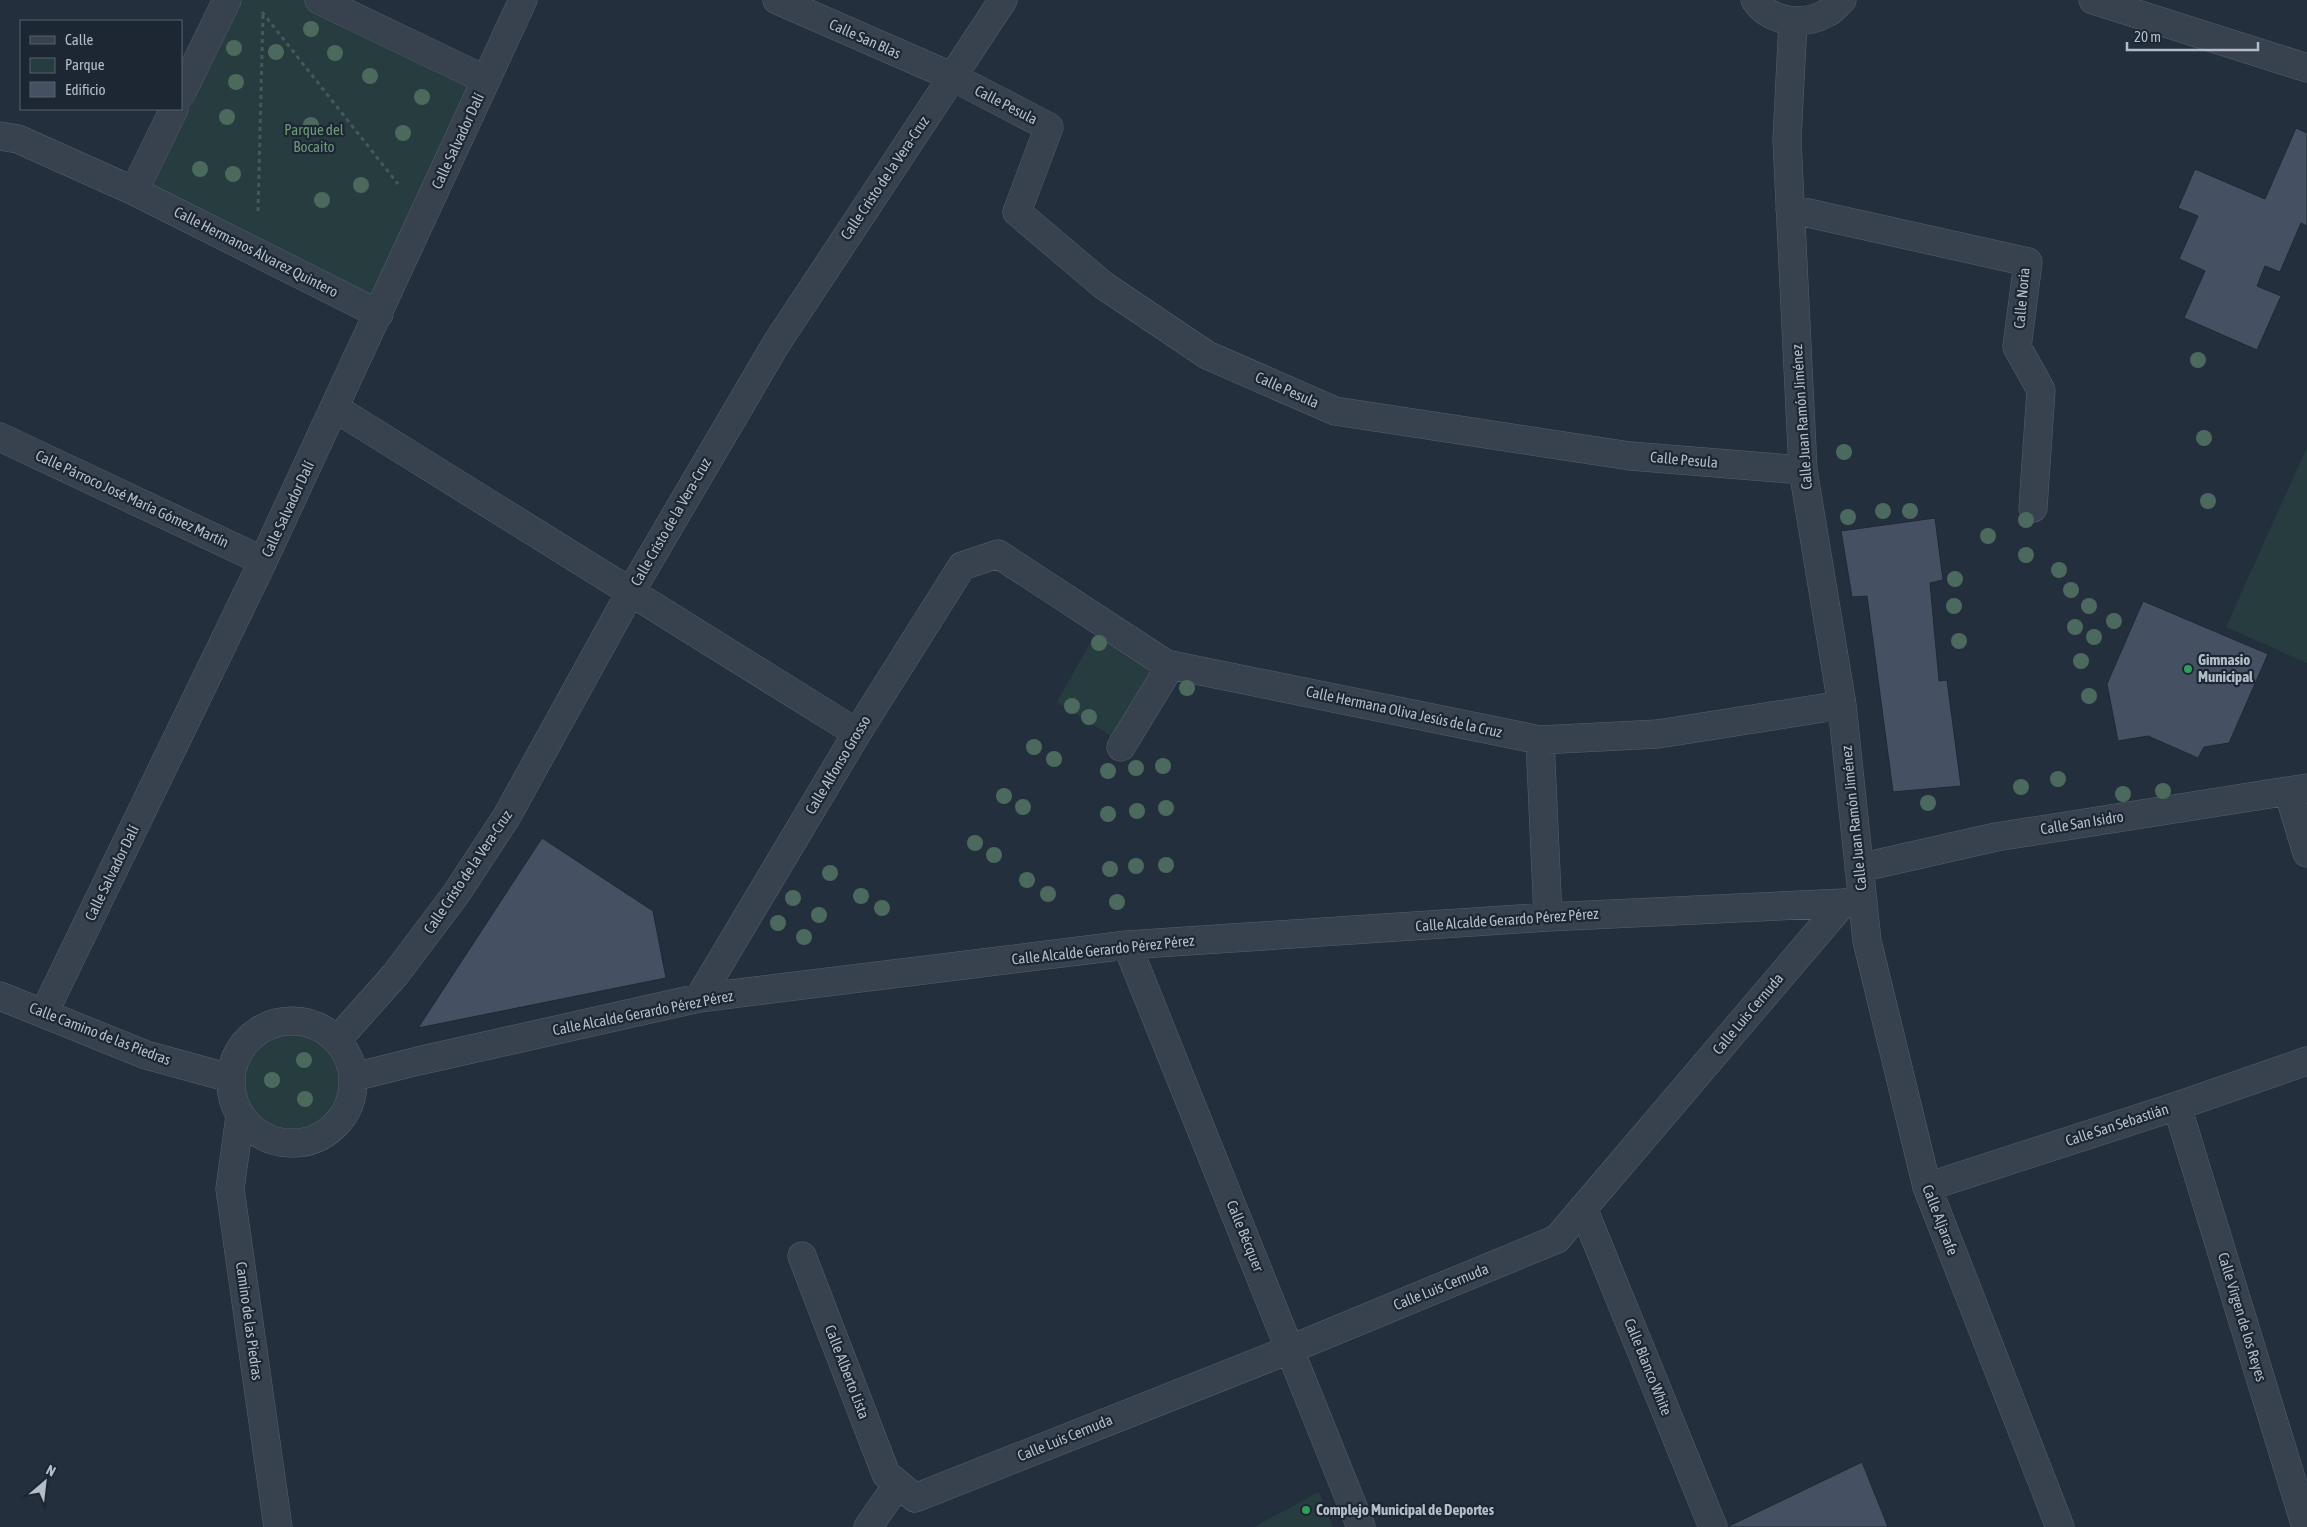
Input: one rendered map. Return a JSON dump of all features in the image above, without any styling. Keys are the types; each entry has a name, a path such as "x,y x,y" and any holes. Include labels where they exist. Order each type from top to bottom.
{"street":[{"path":"182,92 227,0"},
{"path":"319,0 486,80"},
{"name":"Calle Salvador Dalí","path":"44,1013 263,561 523,0"},
{"name":"Calle San Blas","path":"777,0 953,77"},
{"name":"Calle Cristo de la Vera-Cruz","path":"337,1040 395,975 461,886 507,816 630,593 776,344 1003,0"},
{"path":"1755,0 1775,16 1793,21 1812,20 1828,12 1842,0"},
{"path":"2093,0 2307,68"},
{"name":"Calle Juan Ramón Jiménez","path":"1793,21 1787,140 1804,470 1842,705 1859,868 1852,901"},
{"name":"Calle Pesula","path":"953,77 1049,127 1017,212 1103,285 1207,355 1335,411 1630,456 1804,470"},
{"path":"134,191 174,110"},
{"name":"Calle Hermanos Álvarez Quintero","path":"0,136 18,139 134,191 379,314"},
{"name":"Calle Noria","path":"1790,209 2028,262 2017,347 2040,390 2032,508"},
{"path":"335,408 857,733"},
{"name":"Calle Párroco José María Gómez Martín","path":"0,437 263,561"},
{"name":"Calle Hermana Oliva Jesús de la Cruz","path":"998,554 1166,664 1540,740 1658,734 1842,705"},
{"name":"Calle Alfonso Grosso","path":"699,998 857,733 962,566 998,554"},
{"path":"1120,747 1171,664"},
{"path":"1540,740 1548,917"},
{"path":"2297,789 2307,852"},
{"name":"Calle San Isidro","path":"1859,868 1996,837 2297,789"},
{"name":"Calle Alcalde Gerardo Pérez Pérez","path":"354,1077 699,998 1127,945 1548,917 1852,901"},
{"name":"Calle Aljarafe","path":"1852,901 1867,940 1927,1187 2060,1527"},
{"name":"Calle Luis Cernuda","path":"907,1491 1291,1349 1558,1239 1852,901"},
{"name":"Calle Bécquer","path":"1127,945 1361,1527"},
{"name":"Calle Camino de las Piedras","path":"0,996 146,1055 230,1078"},
{"path":"301,1021 321,1027 337,1040 349,1057 354,1077 352,1097 344,1116 330,1132 312,1141 292,1144 272,1141 254,1131 240,1116 232,1098 230,1078 236,1058 246,1040 262,1028 281,1022 301,1021"},
{"name":"Calle San Sebastián","path":"1927,1187 2177,1106 2307,1061"},
{"name":"Calle Virgen de los Reyes","path":"2177,1106 2306,1527"},
{"name":"Camino de las Piedras","path":"240,1116 230,1189 278,1527"},
{"name":"Calle Blanco White","path":"1583,1208 1713,1527"},
{"name":"Calle Alberto Lista","path":"802,1256 886,1474 907,1491"},
{"path":"868,1527 907,1491"}],"path":[{"path":"257,253 263,14 424,217"}],"green space":[{"name":"Parque del Bocaito","path":"227,0 319,0 486,80 379,314 134,191 173,110 182,110 182,92"},
{"path":"2307,447 2307,663 2226,627"},
{"path":"1102,622 1166,664 1119,741 1057,702"},
{"path":"292,1032 311,1036 328,1047 339,1064 343,1083 339,1102 328,1119 311,1130 292,1134 273,1130 256,1119 245,1102 241,1083 245,1064 256,1047 273,1036"},
{"name":"Complejo Municipal de Deportes","path":"1319,1492 1333,1527 1254,1527"}],"building":[{"path":"2296,128 2307,133 2307,226 2301,223 2280,272 2265,266 2257,286 2281,296 2257,350 2184,318 2205,271 2179,259 2198,216 2178,208 2195,169 2265,199"},
{"path":"1935,518 1943,580 1930,583 1939,681 1947,680 1961,786 1893,792 1867,596 1852,597 1841,531"},
{"name":"Gimnasio Municipal","path":"2143,601 2268,654 2229,743 2204,747 2198,758 2148,736 2118,741 2107,684"},
{"path":"542,838 653,911 666,978 418,1028"},
{"path":"1862,1462 1888,1527 1727,1527"}],"place":[{"name":"Gimnasio Municipal","path":"2188,669"},
{"name":"Complejo Municipal de Deportes","path":"1306,1510"}]}
